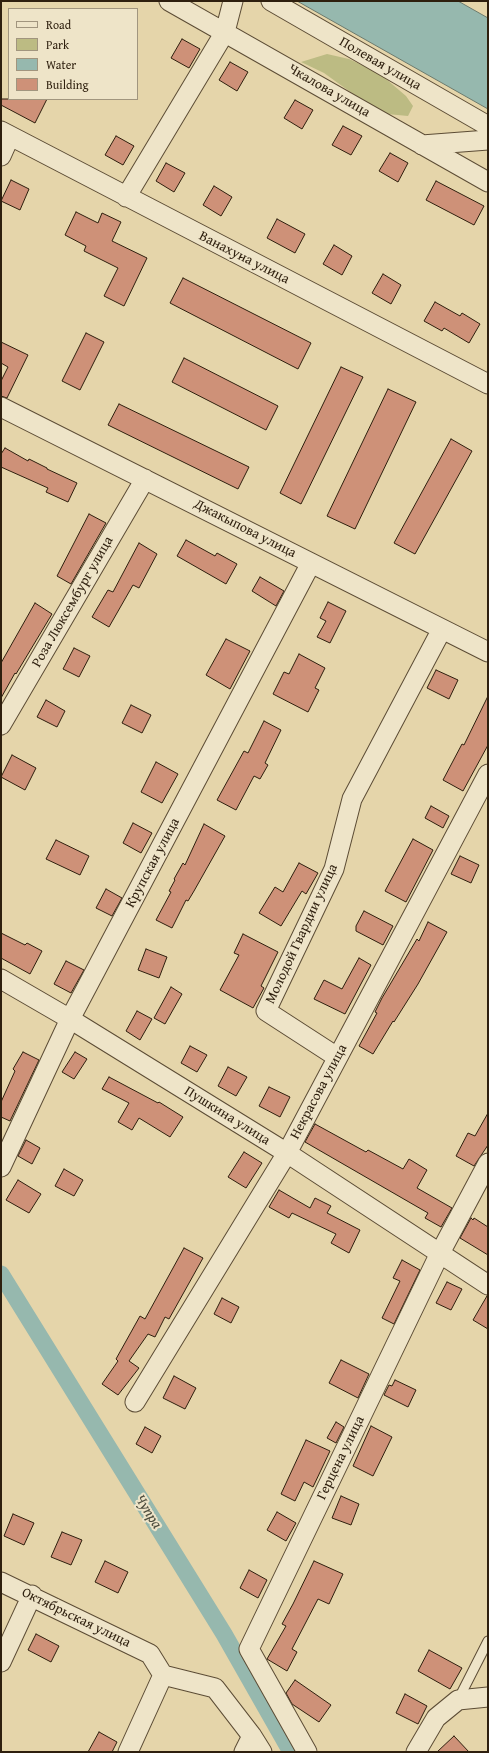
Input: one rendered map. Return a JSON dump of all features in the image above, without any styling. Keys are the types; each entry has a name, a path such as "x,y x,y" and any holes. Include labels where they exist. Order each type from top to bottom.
{"street":[{"name":"Чкалова улица","path":"169,1 488,182"},
{"path":"126,197 225,32 233,1"},
{"name":"Полевая улица","path":"271,1 488,126"},
{"path":"1,156 6,134"},
{"name":"Ванахуна улица","path":"6,134 488,384"},
{"path":"422,145 488,140"},
{"name":"Джакыпова улица","path":"1,407 488,652"},
{"name":"Роза Люксембург улица","path":"1,725 145,479"},
{"name":"Крупская улица","path":"1,1167 70,1019 311,563"},
{"name":"Молодой Гвардии улица","path":"337,1058 266,1011 334,869 352,799 442,629"},
{"name":"Некрасова улица","path":"134,1402 287,1153 488,774"},
{"name":"Пушкина улица","path":"1,979 70,1019 287,1153 488,1285"},
{"name":"Герцена улица","path":"307,1752 249,1650 440,1253 488,1163"},
{"name":"Октябрьская улица","path":"1,1582 150,1654 163,1675"},
{"path":"1,1662 32,1596"},
{"path":"128,1752 163,1675 215,1688 253,1747"},
{"path":"416,1752 436,1718 458,1700 488,1697"}],"lane":[{"path":"458,1700 488,1641"}],"green space":[{"path":"327,54 349,59 379,73 406,96 413,106 408,116 387,114 367,104 324,73 301,62"}],"water":[{"path":"297,1 458,1 488,18 488,109"}],"building":[{"path":"182,39 200,49 189,68 171,58"},
{"path":"230,62 248,72 237,91 219,80"},
{"path":"1,99 46,100 35,123 1,105"},
{"path":"295,100 313,110 302,129 284,118"},
{"path":"343,126 362,136 351,155 332,145"},
{"path":"116,136 134,146 123,165 105,155"},
{"path":"390,153 408,163 398,182 379,171"},
{"path":"166,163 185,173 174,192 156,181"},
{"path":"11,180 29,189 20,210 1,201"},
{"path":"436,181 484,206 474,225 426,200"},
{"path":"214,186 232,197 221,216 203,205"},
{"path":"76,212 98,223 102,213 121,222 112,241 147,258 124,306 104,296 118,268 84,251 86,246 65,235"},
{"path":"277,219 305,234 295,253 267,238"},
{"path":"334,245 352,256 342,275 323,264"},
{"path":"383,274 401,285 391,304 372,293"},
{"path":"183,278 311,343 298,369 170,303"},
{"path":"435,302 460,316 462,313 480,324 469,343 444,328 442,331 424,321"},
{"path":"86,333 104,342 80,390 62,381"},
{"path":"1,342 28,355 7,398 1,396 1,381 8,367 1,363"},
{"path":"184,358 278,406 266,430 172,382"},
{"path":"341,367 363,377 301,504 280,493"},
{"path":"388,389 416,402 355,529 327,516"},
{"path":"119,404 249,467 238,489 108,425"},
{"path":"451,439 472,451 415,554 394,543"},
{"path":"5,448 28,461 29,459 77,483 68,502 46,492 48,488 1,467 1,454"},
{"path":"89,514 106,523 71,584 57,576"},
{"path":"186,540 215,556 217,553 237,564 226,584 177,556"},
{"path":"139,543 157,554 139,588 133,585 109,627 92,617 108,590 113,592"},
{"path":"260,577 284,591 276,606 252,591"},
{"path":"328,602 346,611 330,643 317,637 326,621 320,618"},
{"path":"35,603 52,614 1,698 1,663"},
{"path":"226,639 250,651 230,689 206,675"},
{"path":"74,648 90,656 79,677 63,669"},
{"path":"299,654 325,668 315,688 319,690 308,712 273,694 284,672 289,674"},
{"path":"436,670 458,680 449,699 427,688"},
{"path":"488,696 488,745 463,791 443,780 462,744 464,745"},
{"path":"46,700 65,711 57,727 37,717"},
{"path":"131,705 151,715 142,733 122,723"},
{"path":"264,721 281,730 265,763 268,765 260,779 254,776 236,810 217,800 244,751 248,753"},
{"path":"12,755 36,768 25,790 1,777"},
{"path":"156,762 178,774 162,803 141,792"},
{"path":"431,806 449,816 443,828 425,818"},
{"path":"133,823 152,833 141,853 123,843"},
{"path":"204,824 225,836 188,901 186,900 172,928 156,920 171,892 169,891 175,880 174,879 183,863 185,865"},
{"path":"413,839 433,850 406,902 385,891"},
{"path":"56,840 89,856 80,875 46,859"},
{"path":"460,856 479,865 471,883 451,874"},
{"path":"299,863 318,873 306,894 302,891 281,926 259,913 275,887 283,892"},
{"path":"106,889 122,898 112,916 96,908"},
{"path":"364,911 393,926 383,945 356,931 356,926"},
{"path":"428,922 447,932 418,984 373,1054 359,1046 377,1013 375,1012 382,998 417,939 419,941"},
{"path":"1,933 25,945 27,943 42,951 30,974 1,958"},
{"path":"243,934 278,952 261,986 264,988 253,1008 220,990 239,955 234,953"},
{"path":"146,949 167,957 159,978 138,970"},
{"path":"359,958 371,965 345,1014 314,999 324,980 342,989"},
{"path":"66,961 84,970 71,993 54,984"},
{"path":"171,987 182,994 165,1024 154,1018"},
{"path":"137,1011 152,1019 140,1040 126,1031"},
{"path":"190,1046 207,1055 197,1072 181,1063"},
{"path":"23,1052 39,1060 10,1121 1,1117 1,1102 15,1071 13,1069"},
{"path":"75,1052 87,1059 74,1079 62,1072"},
{"path":"228,1067 247,1077 236,1096 218,1086"},
{"path":"109,1077 158,1103 159,1102 183,1117 170,1137 139,1118 132,1130 118,1122 129,1103 102,1089"},
{"path":"269,1087 290,1097 280,1117 259,1106"},
{"path":"488,1113 488,1145 474,1166 456,1156 468,1133 475,1136"},
{"path":"315,1124 366,1152 368,1150 403,1169 409,1159 427,1170 417,1188 452,1208 441,1227 425,1218 428,1213 305,1142"},
{"path":"26,1140 40,1148 32,1164 18,1156"},
{"path":"244,1152 262,1163 246,1188 228,1177"},
{"path":"64,1169 83,1180 74,1196 55,1186"},
{"path":"18,1180 41,1194 29,1213 6,1200"},
{"path":"279,1190 310,1208 315,1198 331,1206 327,1213 360,1230 349,1253 331,1243 336,1234 292,1213 289,1218 269,1207"},
{"path":"471,1218 473,1220 474,1218 488,1227 488,1255 460,1238"},
{"path":"184,1248 203,1258 169,1319 165,1317 155,1337 148,1334 129,1361 139,1368 118,1395 102,1384 118,1361 116,1359 140,1316 145,1319"},
{"path":"402,1260 420,1270 394,1324 382,1318 400,1281 393,1278"},
{"path":"447,1282 462,1289 451,1310 436,1303"},
{"path":"488,1296 488,1329 473,1320"},
{"path":"222,1298 239,1307 231,1323 214,1314"},
{"path":"341,1360 369,1374 358,1398 329,1383"},
{"path":"174,1376 196,1388 185,1409 163,1398"},
{"path":"395,1380 416,1390 408,1407 384,1395 389,1385 392,1386"},
{"path":"336,1422 344,1427 336,1443 327,1438"},
{"path":"371,1426 392,1437 373,1476 353,1466"},
{"path":"145,1427 161,1436 152,1453 136,1444"},
{"path":"306,1440 330,1451 313,1487 304,1482 295,1501 281,1494"},
{"path":"341,1496 359,1504 351,1525 332,1518"},
{"path":"277,1512 296,1523 286,1541 267,1530"},
{"path":"13,1514 34,1523 24,1545 4,1536"},
{"path":"62,1532 82,1540 71,1565 51,1557"},
{"path":"105,1561 128,1572 118,1593 95,1582"},
{"path":"314,1561 343,1574 329,1604 318,1599 292,1649 297,1652 287,1671 267,1659 286,1626 282,1624"},
{"path":"249,1570 267,1580 258,1598 240,1588"},
{"path":"36,1634 59,1646 51,1662 28,1650"},
{"path":"429,1650 462,1668 450,1689 418,1671"},
{"path":"295,1680 331,1705 319,1722 292,1704 286,1693"},
{"path":"405,1694 427,1706 418,1724 396,1713"},
{"path":"99,1732 117,1742 112,1752 88,1752"},
{"path":"454,1736 469,1752 437,1752"}],"waterway":[{"name":"Чупра","path":"1,1274 224,1634 291,1752"}]}
